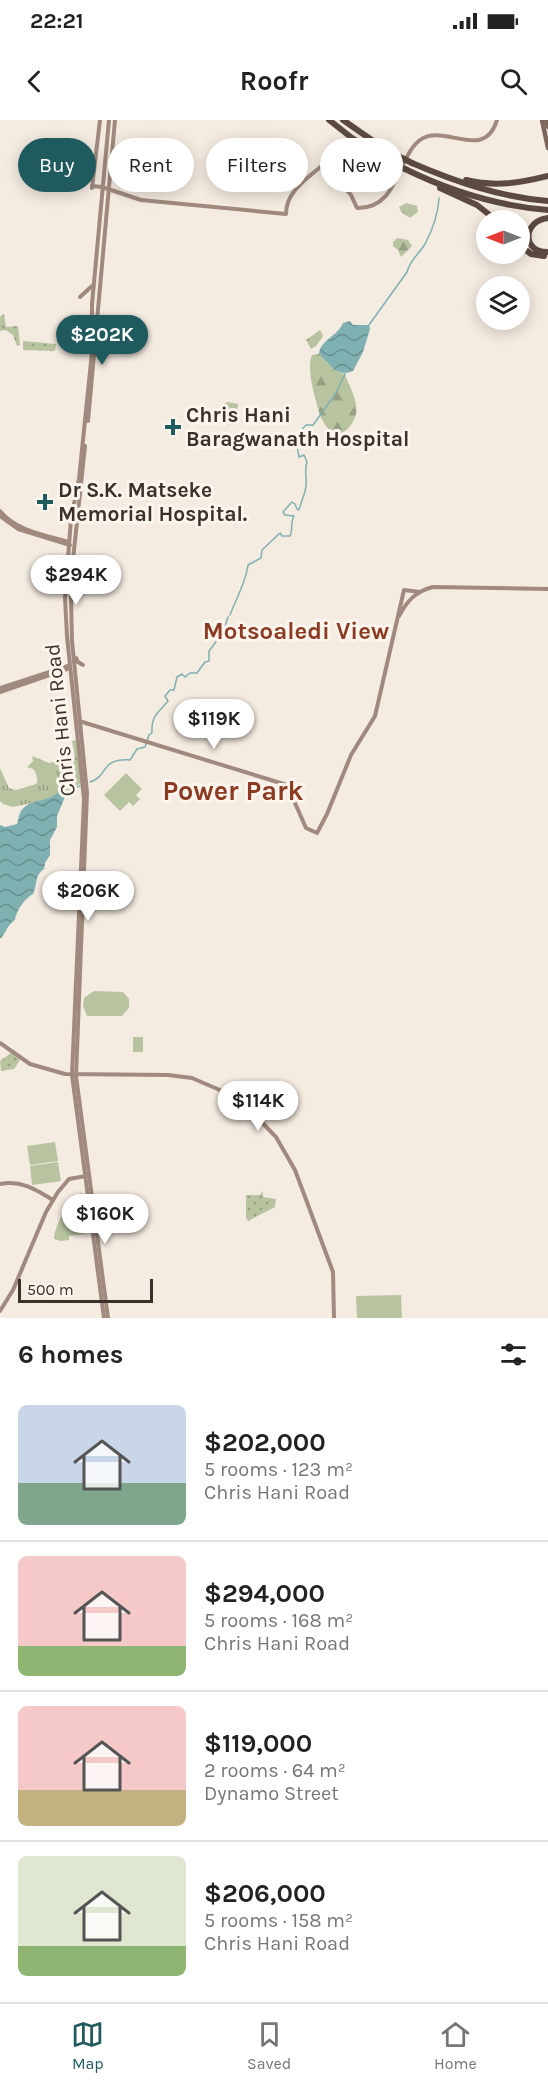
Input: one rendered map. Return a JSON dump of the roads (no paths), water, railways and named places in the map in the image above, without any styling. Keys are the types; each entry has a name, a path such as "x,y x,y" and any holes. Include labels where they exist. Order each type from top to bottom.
{"highway":[{"path":"329,120 352,138 416,178 483,210"},
{"path":"343,120 404,159 436,173 485,190 548,201"},
{"path":"404,169 474,196 548,210"},
{"path":"436,173 478,183 496,184 517,183 548,176"},
{"path":"548,218 536,222 529,234 530,242 535,249 548,254"},
{"path":"530,253 548,254"}],"main road":[{"path":"96,157 100,120"},
{"name":"Chris Hani Road","path":"74,1076 84,789 73,668 71,599 74,544 94,368 109,120"},
{"name":"Chris Hani Road","path":"104,189 109,177 115,120"},
{"path":"104,189 141,200 286,214 286,204 291,195 324,164 351,195 357,208 363,208 378,201 391,190 414,146 420,140 436,135 466,141 477,140 489,134 497,120"},
{"path":"544,120 548,127"},
{"path":"544,120 548,148"},
{"path":"96,178 100,180 104,174"},
{"path":"96,178 104,189 104,197"},
{"name":"Chris Hani Road","path":"78,720 71,676 73,668 69,658 65,598 68,543 79,479 93,348 92,307 104,197"},
{"path":"80,297 94,281"},
{"path":"89,382 92,379 94,368"},
{"path":"0,511 17,525 61,541 68,553"},
{"path":"0,516 18,529 74,544"},
{"path":"61,541 70,534"},
{"path":"78,720 287,785 306,828 317,833 351,755 375,716 404,590 420,592 439,587 548,589"},
{"path":"397,618 406,604 420,592"},
{"path":"0,690 62,669 83,666 77,661 74,652"},
{"path":"62,669 69,658"},
{"path":"62,669 71,676"},
{"name":"Chris Hani Road","path":"82,860 74,1076 106,1318"},
{"path":"0,1043 30,1064 74,1076 156,1075 192,1078 229,1094 264,1123 276,1137 295,1170 332,1268 333,1318"},
{"path":"76,1062 80,1071 86,1075"},
{"path":"0,1311 13,1290 42,1220 53,1200 69,1179 86,1175"},
{"name":"Chris Hani Road","path":"86,1175 99,1250 106,1318"},
{"path":"0,1184 11,1182 28,1186 53,1200"},
{"path":"99,1250 106,1259 101,1268"}],"water":[{"path":"350,321 353,325 369,325 370,329 363,352 353,371 342,373 334,369 319,354 322,345 343,323"},
{"path":"59,791 67,792 57,816 57,827 50,840 50,855 44,869 37,877 33,894 21,905 15,920 0,939 0,825 5,827 17,824 20,812 25,807 55,795"}],"waterway":[{"path":"369,325 425,244 435,221 439,198"},
{"path":"230,615 248,565 261,558 262,550 280,533 282,536 290,536 294,516 285,515 283,512 292,502 299,510 306,486 307,462 304,455 299,457 297,444 299,436 306,425 313,425 336,393 345,374"},
{"path":"90,782 100,776 109,764 120,760 130,760 137,749 145,747 152,733 154,719 168,701 165,696 170,690 174,690 177,677 182,674 185,677 190,673 197,673 205,662 209,661 209,651 218,639 221,628 225,626 228,617"},
{"path":"67,792 80,786"}],"place":[{"name":"Chris Hani Baragwanath Hospital","path":"173,427"},
{"name":"Dr S.K. Matseke Memorial Hospital.","path":"45,502"}],"district":[{"name":"Motsoaledi View","path":"296,631"},
{"name":"Power Park","path":"233,791"}]}
